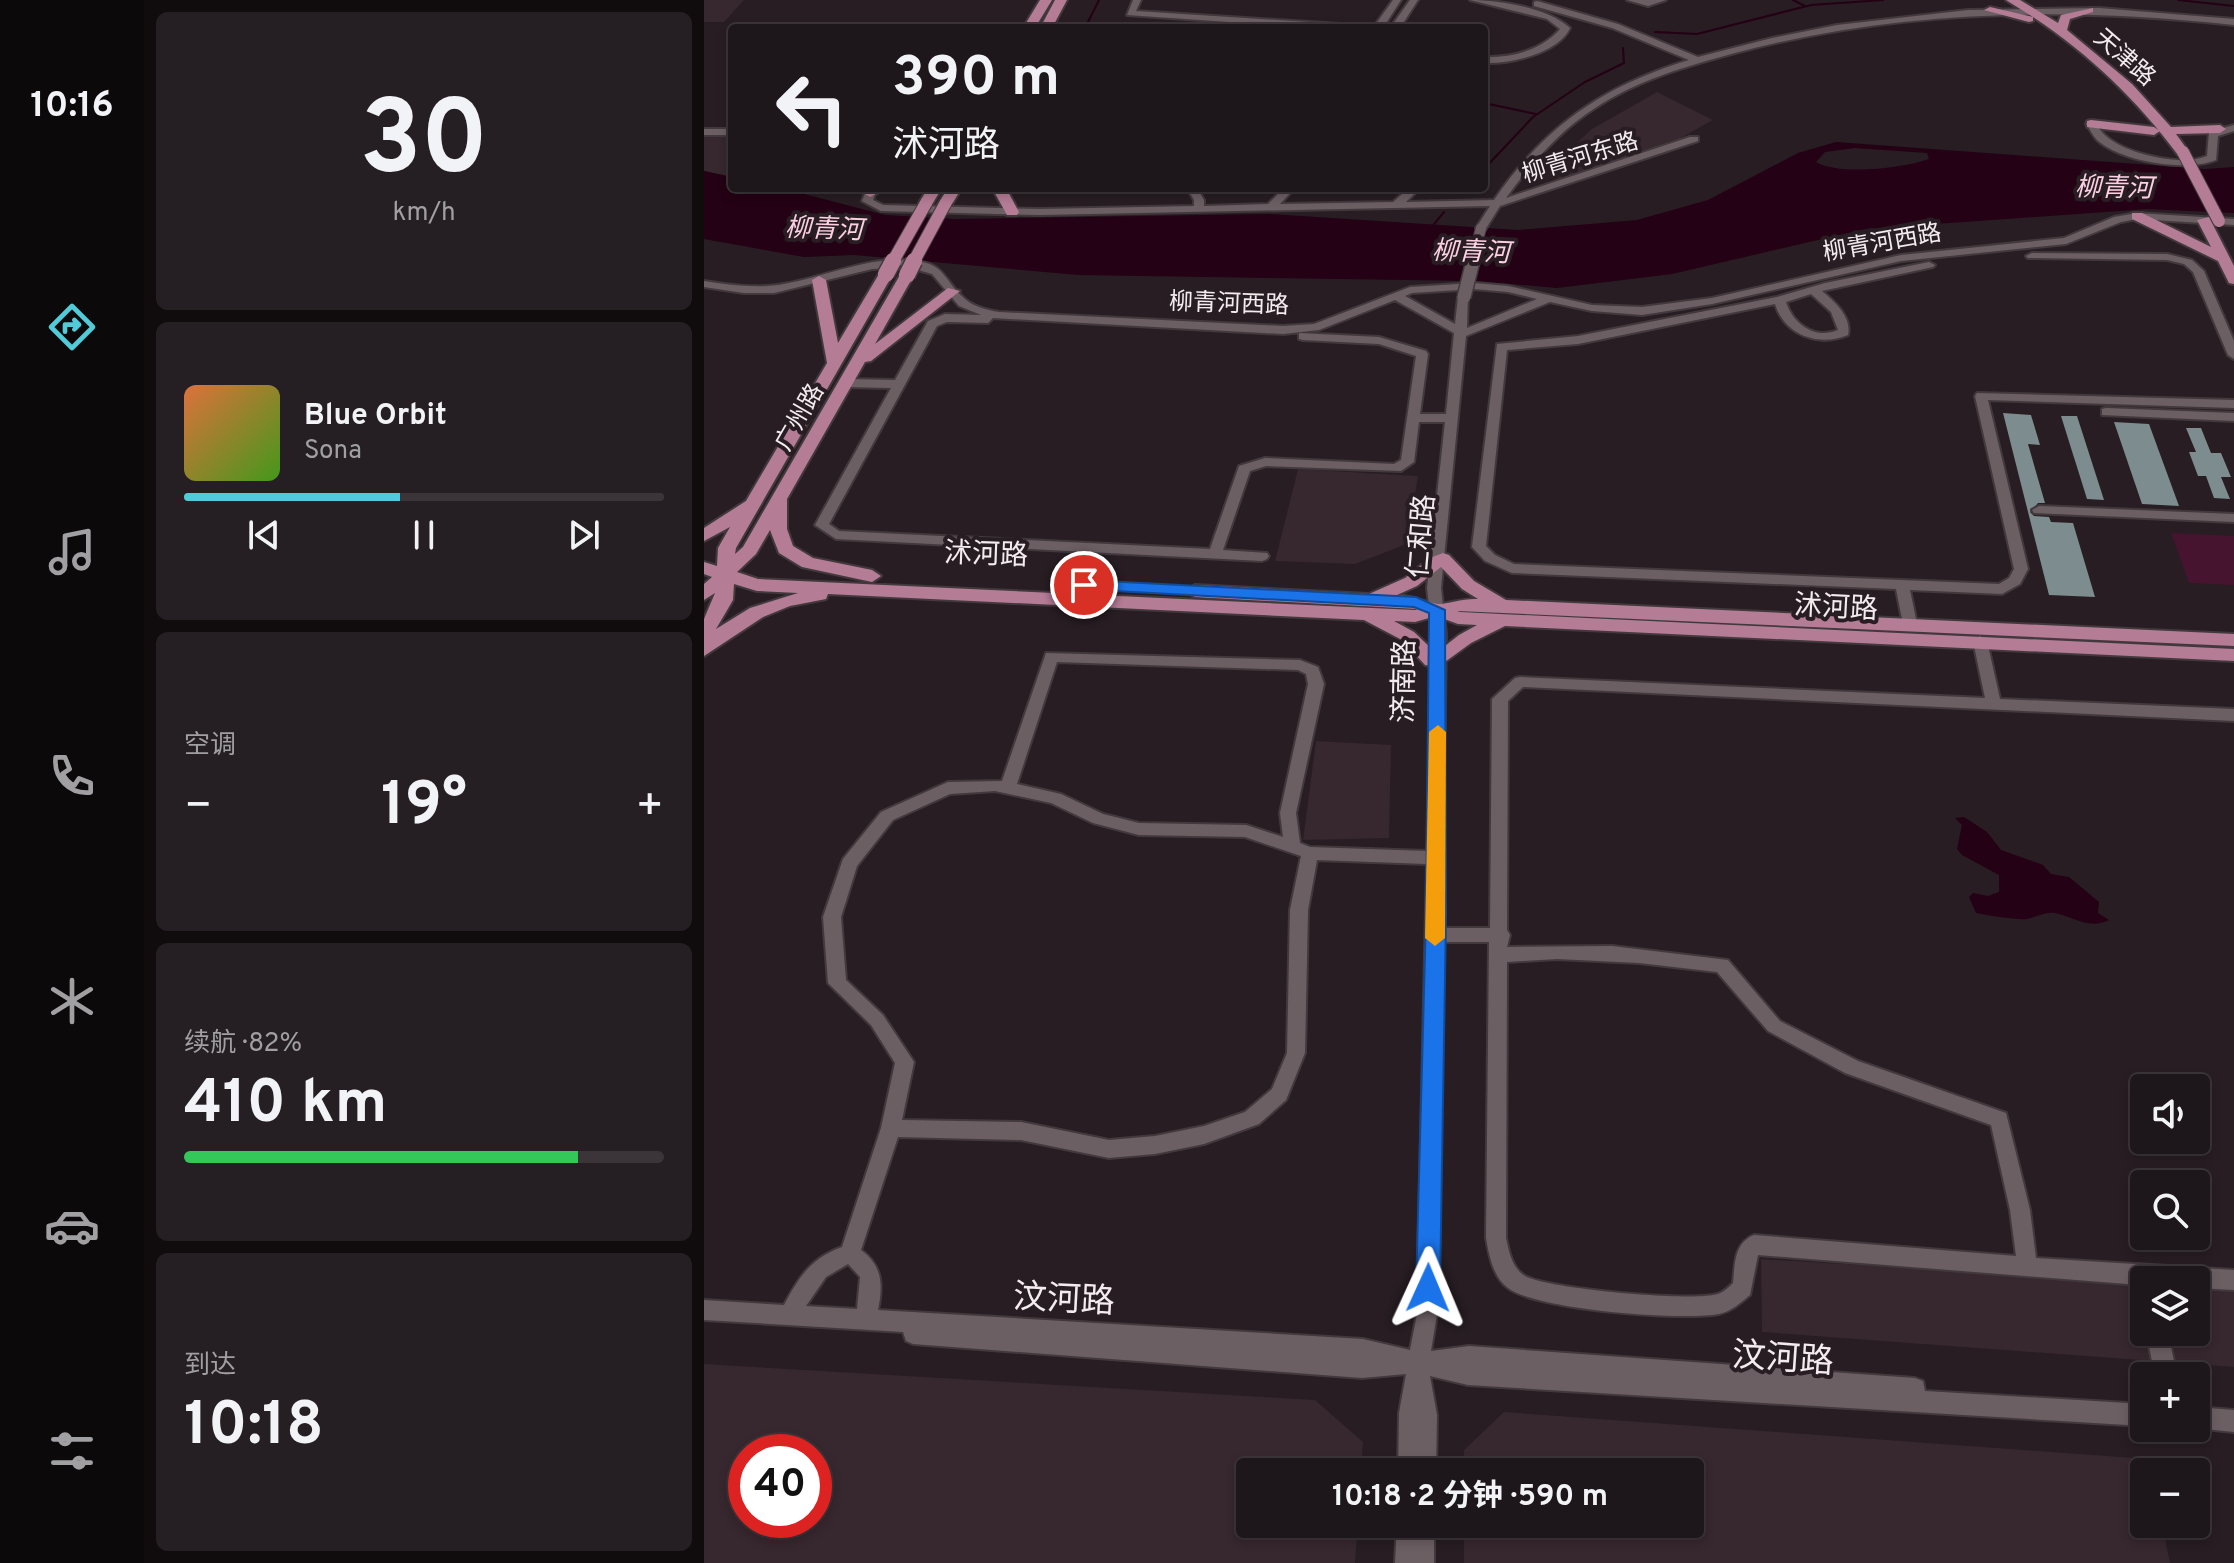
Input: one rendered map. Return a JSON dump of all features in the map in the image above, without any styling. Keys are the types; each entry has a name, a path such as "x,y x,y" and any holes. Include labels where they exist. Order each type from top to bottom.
{"main road":[{"path":"1031,24 1046,0"},
{"path":"1048,24 1061,0"},
{"name":"天津路","path":"2012,0 2023,4 2121,80 2157,114 2161,131"},
{"name":"天津路","path":"2023,4 2161,131 2176,153"},
{"path":"1986,6 2043,25"},
{"path":"2061,32 2065,17 2089,10"},
{"path":"2091,124 2161,131 2227,128"},
{"path":"2176,153 2204,220 2229,254"},
{"path":"2176,153 2227,221 2234,280"},
{"name":"广州路","path":"704,634 724,600 727,548 933,192"},
{"name":"广州路","path":"704,594 750,550 857,366 952,192"},
{"path":"1001,192 1012,212"},
{"path":"2137,216 2229,254"},
{"path":"819,280 828,313 835,365"},
{"path":"857,366 953,291"},
{"path":"828,313 855,310 873,298"},
{"path":"892,301 900,317 919,316"},
{"path":"704,536 737,516 763,488"},
{"path":"782,494 778,529 785,549 808,563 871,583"},
{"path":"1439,561 1503,612 1435,660 1367,607 1411,582 1439,561"},
{"name":"沭河路","path":"704,568 724,577 757,585 871,583 1367,607 1415,616 1437,610 1458,618 1503,612 1910,624 2234,640"},
{"name":"沭河路","path":"704,577 724,577"},
{"path":"704,650 725,629 756,611 871,583"},
{"name":"沭河路","path":"1503,612 2234,655"}],"street":[{"path":"1137,0 1130,13 1296,24"},
{"path":"1381,24 1397,0"},
{"path":"1398,24 1414,0"},
{"path":"1474,0 1550,17 1565,28 1563,33 1524,58 1507,62 1488,60"},
{"path":"1522,0 1559,9 1697,60"},
{"path":"1559,9 1571,0"},
{"path":"1631,0 1648,3 1662,0"},
{"path":"2023,4 2234,23"},
{"path":"1499,203 1533,156 1589,108 1616,91 1697,60 1838,24 2023,4 2234,23"},
{"path":"1663,45 1673,60 1669,69"},
{"path":"1499,203 1537,157 1592,109 1620,92 1697,60"},
{"path":"2091,124 2101,138 2139,156 2201,163 2212,158 2210,140 2227,128"},
{"path":"704,132 728,132"},
{"name":"柳青河东路","path":"873,192 867,201 881,208 1012,212 1499,203 1694,139"},
{"path":"1194,192 1199,209"},
{"path":"1269,209 1286,192"},
{"path":"1394,207 1411,192"},
{"name":"仁和路","path":"1437,610 1449,418 1462,332 1484,228 1499,203"},
{"name":"柳青河西路","path":"704,284 757,290 819,280 858,269 907,264 928,266 945,278 953,291 970,307 999,316 1283,330 1315,327 1410,290 1474,286 1592,308 1642,311 1712,301 1901,258 2066,241 2118,219 2137,216 2227,221"},
{"path":"2234,355 2198,271 2188,262 2167,257 2051,255 1960,260 1910,268 1816,292 1794,294 1780,300 1578,340 1501,347 1479,547 1490,558 1512,568 2002,589 2015,581 2021,569 1981,396 2234,404"},
{"path":"1784,284 1794,294"},
{"path":"1780,300 1781,309 1795,325 1817,339 1836,337 1844,332 1843,323 1830,302 1816,292"},
{"path":"1394,295 1462,332 1547,299"},
{"path":"1215,554 1244,469 1265,462 1396,468 1407,462 1422,354 1408,346 1360,338 945,318 932,324 822,525 836,535 1215,554 1262,556"},
{"name":"仁和路","path":"1439,561 1462,332"},
{"path":"847,383 899,384"},
{"path":"2106,412 2234,417"},
{"path":"1414,418 1449,418"},
{"path":"2039,510 2234,518"},
{"path":"1902,585 1910,624"},
{"name":"济南路","path":"1425,1458 1426,1415 1419,1363 1437,610"},
{"path":"1980,641 1993,702"},
{"path":"891,1128 1021,1131 1109,1149 1192,1138 1252,1118 1279,1094 1296,1053 1301,850 1288,813 1316,684 1313,671 1300,665 1051,657 1008,788"},
{"name":"济南路","path":"1409,1458 1410,1413 1427,1314 1435,935 1435,660"},
{"path":"2130,1276 2027,1265 1754,1245 1747,1253 1743,1288 1722,1304 1688,1305 1588,1298 1547,1293 1517,1284 1501,1263 1496,1238 1501,955 1500,699 1520,682 2234,715"},
{"path":"850,1254 891,1128 905,1062 877,1020 837,983 832,917 849,864 887,816 948,788 1008,788 1055,798 1099,819 1139,829 1246,831 1301,850 1430,858"},
{"path":"1435,935 1501,935"},
{"path":"1501,955 1592,951 1722,965 1774,1026 1852,1067 1999,1119 2020,1210 2027,1265"},
{"path":"789,1316 809,1278 826,1261 850,1254 867,1264 873,1281 865,1321"},
{"path":"2210,1279 2234,1280"},
{"name":"汶河路","path":"704,1310 1363,1349 1468,1374 2130,1414"},
{"name":"汶河路","path":"704,1320 1362,1367 1469,1357 2130,1404"},
{"path":"2210,1409 2234,1411"},
{"path":"2210,1419 2234,1421"},
{"path":"1407,1563 1408,1538"},
{"path":"1422,1563 1423,1538"}],"shaded area":[{"path":"704,0 744,0 724,22 704,22"},
{"path":"1657,92 1713,120 1668,145 1608,165 1556,180 1543,173 1592,129"},
{"path":"704,137 728,137 728,176 704,171"},
{"path":"1298,469 1418,476 1407,544 1355,564 1275,561"},
{"path":"2171,533 2234,536 2234,585 2189,583"},
{"path":"1316,741 1391,745 1389,838 1303,840"},
{"path":"1761,1259 2130,1281 2130,1346 2210,1346 2210,1286 2234,1288 2234,1367 2210,1365 2210,1362 2167,1362 1762,1332"},
{"path":"704,1364 1315,1400 1363,1442 1362,1458 1236,1458 1236,1538 1357,1538 1355,1563 704,1563"},
{"path":"1504,1412 2134,1458 2130,1458 2130,1538 2165,1538 2170,1563 1464,1563 1464,1538 1704,1538 1704,1458 1464,1458 1464,1450"}],"water":[{"name":"柳青河","path":"1836,142 2205,169 2234,167 2234,213 2147,209 1865,229 1672,274 1557,288 1477,281 1079,275 854,255 804,257 704,239 704,171 728,176 728,192 796,192 885,215 955,219 1269,214 1518,230 1637,220 1708,200 1798,153","holes":["1855,148 1927,153 1929,159 1888,168 1855,170 1816,162 1825,152"]},
{"path":"1964,817 1987,832 2001,850 2043,865 2051,874 2069,877 2099,902 2098,913 2109,920 2095,924 2055,913 2023,919 1976,913 1969,897 1973,893 1988,896 1999,892 1999,875 1962,855 1957,849 1962,825 1955,818"}],"building":[{"path":"2003,413 2031,415 2040,445 2028,444 2045,503 2038,503 2030,512 2034,516 2049,517 2051,522 2073,523 2095,597 2049,595"},
{"path":"2061,416 2077,416 2104,500 2087,499"},
{"path":"2114,422 2149,424 2179,506 2142,504"},
{"path":"2186,428 2201,428 2211,453 2221,453 2231,477 2221,477 2230,499 2214,498 2206,476 2198,476 2189,452 2196,452"}],"waterway":[{"path":"1087,24 1099,0"},
{"path":"1793,0 1805,6"},
{"path":"1655,32 1697,34 1811,5 1883,0"},
{"path":"2178,0 2234,6"},
{"path":"1488,165 1533,117 1585,82 1624,63 1623,48"},
{"path":"1488,104 1536,114"},
{"name":"柳青河","path":"1430,229 1444,212"}],"slow traffic":[{"path":"1435,938 1438,732"}],"route":[{"path":"1084,585 1416,602 1437,610 1436,917 1428,1288"}]}
